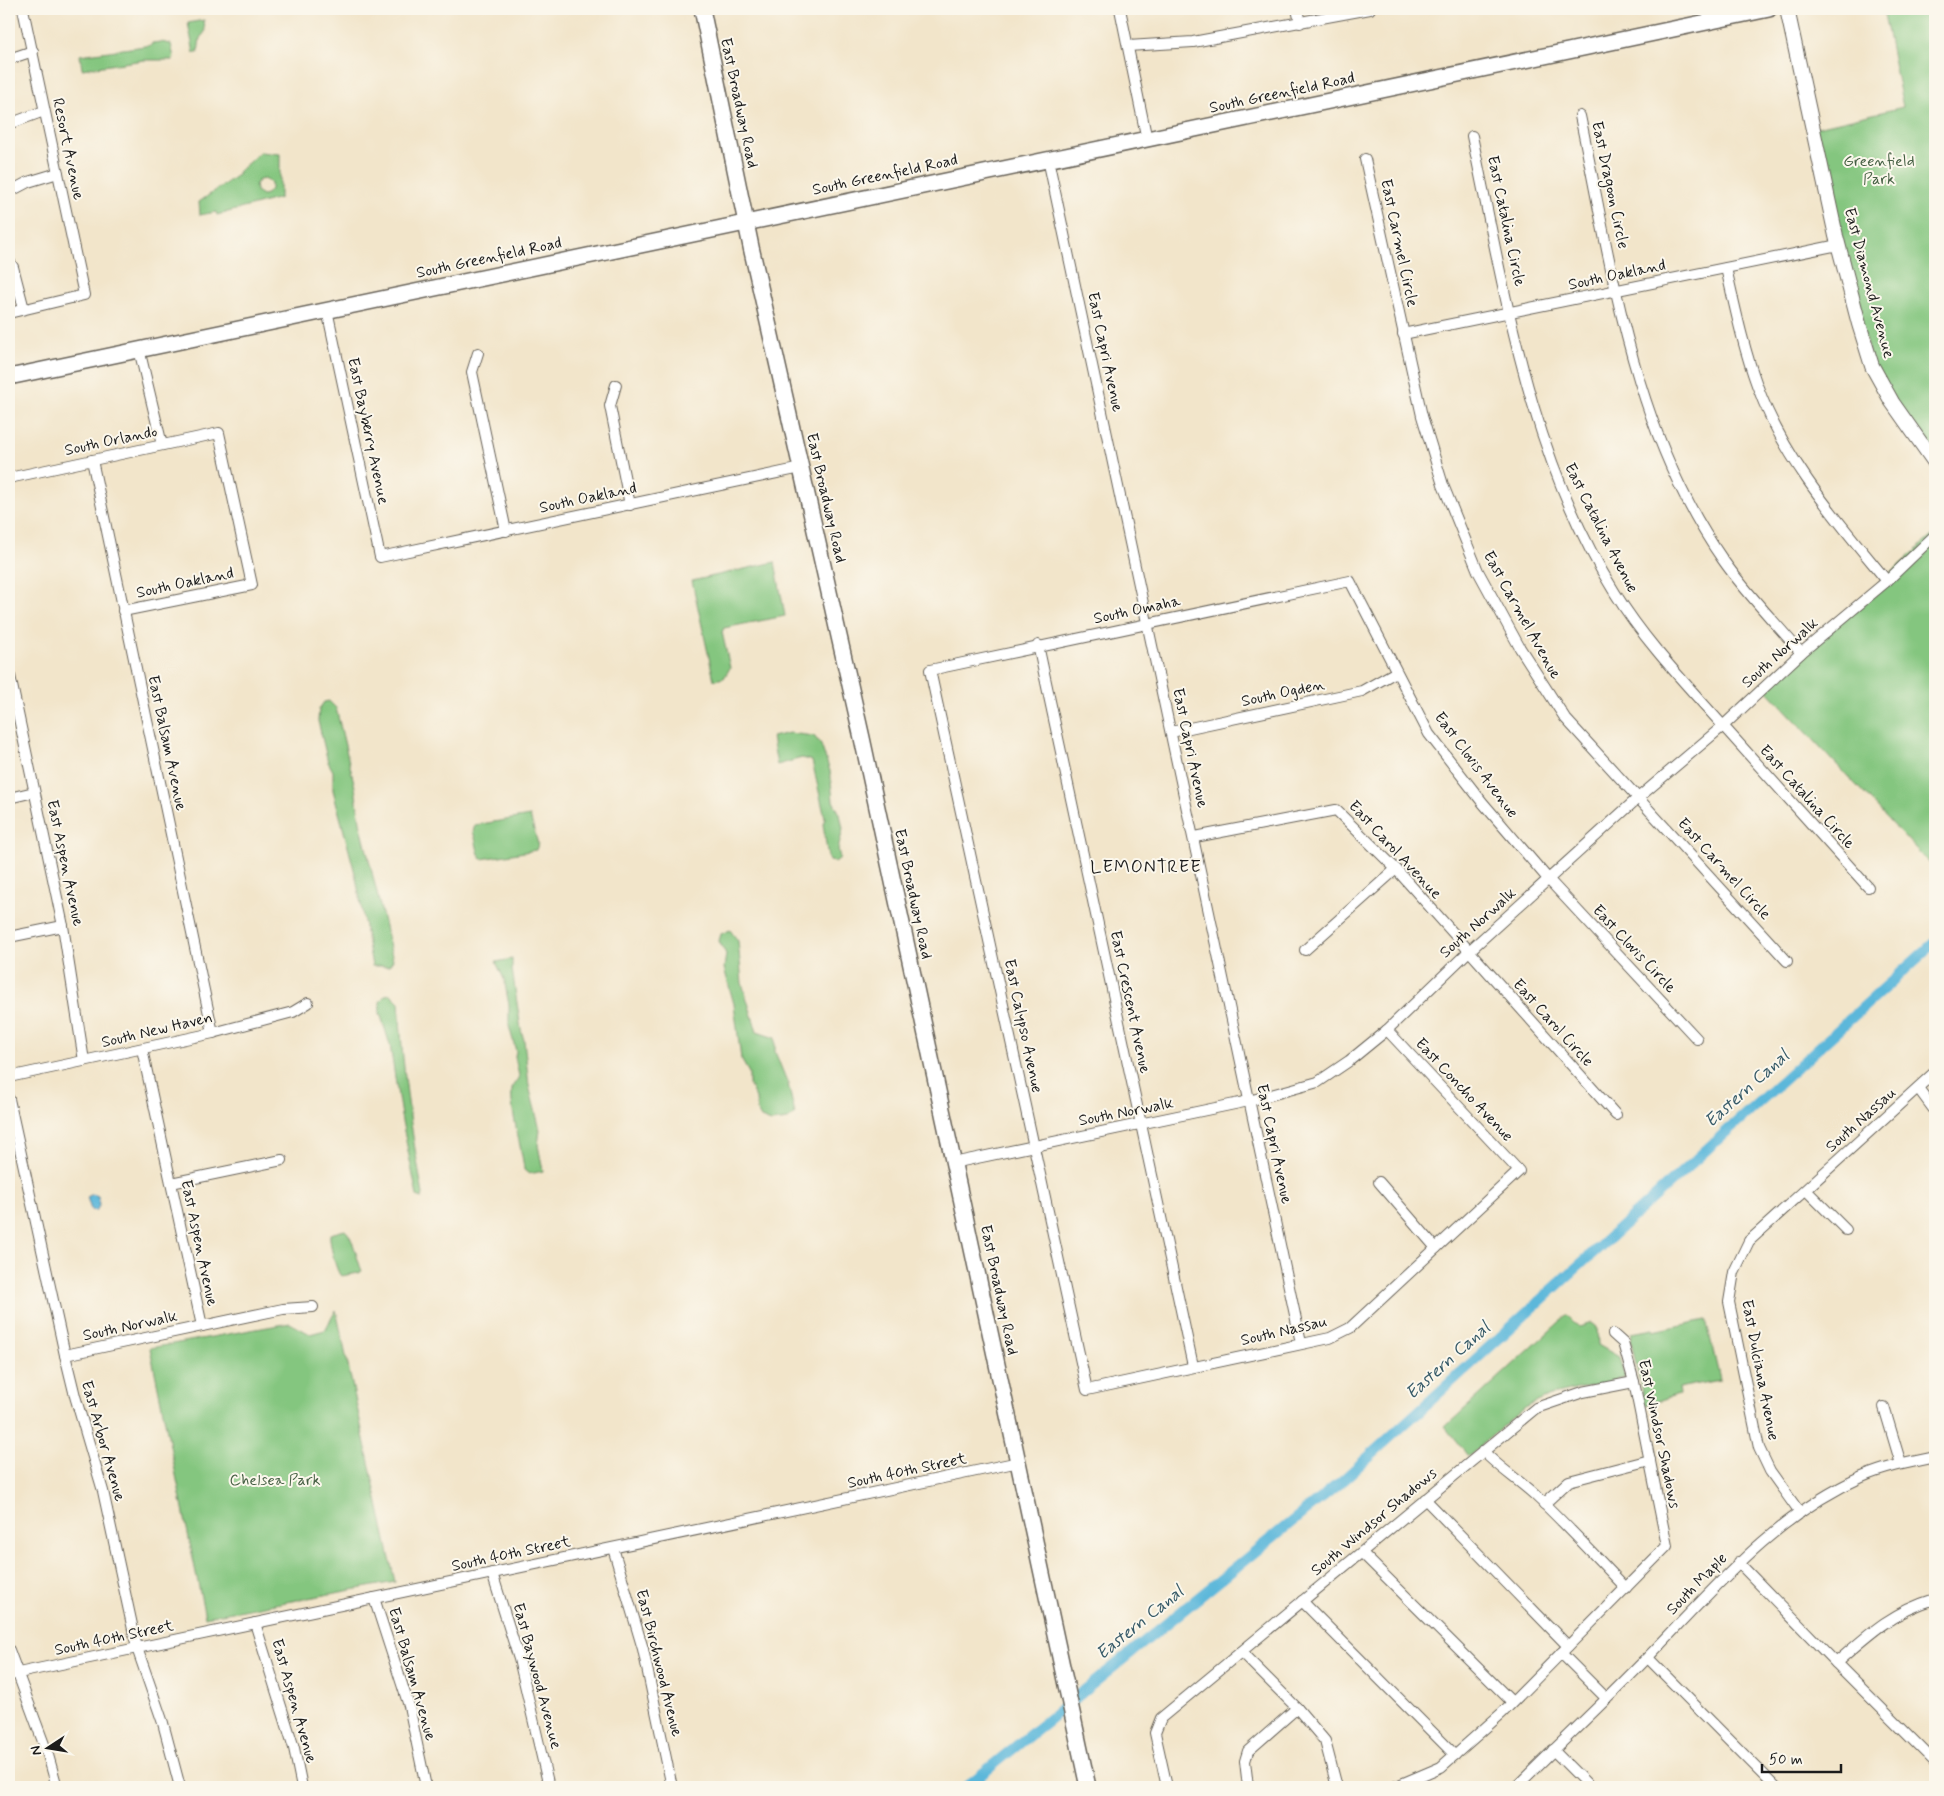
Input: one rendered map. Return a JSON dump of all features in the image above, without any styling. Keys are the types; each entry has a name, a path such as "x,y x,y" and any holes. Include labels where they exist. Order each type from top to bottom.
{"main road":[{"name":"East Broadway Road","path":"702,9 746,222 1019,1462 1088,1787"},
{"name":"South Greenfield Road","path":"9,376 1769,9"}],"street":[{"name":"Resort Avenue","path":"23,9 84,295 24,309"},
{"path":"1120,9 1147,140"},
{"path":"1296,9 1300,23"},
{"path":"1128,46 1193,42 1370,9"},
{"name":"East Diamond Avenue","path":"1787,9 1838,245 1872,366 1892,402 1935,463"},
{"path":"9,59 33,51"},
{"path":"9,124 44,112"},
{"name":"East Dragoon Circle","path":"1580,116 1635,369 1656,432 1688,500 1723,560 1801,653"},
{"name":"East Catalina Circle","path":"1472,136 1510,312"},
{"name":"East Capri Avenue","path":"1048,159 1195,837 1301,1343"},
{"name":"East Carmel Circle","path":"1365,159 1403,334"},
{"path":"9,192 58,173"},
{"name":"South Oakland","path":"1403,334 1838,245"},
{"path":"9,261 13,267 24,309 9,313"},
{"path":"1726,268 1742,337 1757,386 1781,438 1813,490 1887,581"},
{"name":"East Bayberry Avenue","path":"327,310 380,557"},
{"name":"East Catalina Avenue","path":"1510,312 1531,403 1551,460 1582,530 1614,592 1650,645 1723,726"},
{"name":"East Carmel Avenue","path":"1403,334 1422,416 1438,468 1478,571 1520,648 1565,718 1638,798"},
{"path":"139,349 162,446"},
{"path":"478,353 472,372 506,531"},
{"path":"616,385 610,406 630,505"},
{"name":"South Orlando","path":"9,478 219,433 252,585"},
{"name":"East Balsam Avenue","path":"92,460 213,1033"},
{"name":"South Oakland","path":"380,557 801,468"},
{"name":"South Norwalk","path":"953,1163 1249,1101 1318,1082 1349,1061 1387,1030 1468,952 1638,798 1723,726 1801,653 1887,581 1935,535"},
{"name":"South Omaha","path":"930,670 1350,580"},
{"name":"East Clovis Avenue","path":"1350,580 1396,672 1430,734 1482,803 1549,880"},
{"name":"South Oakland","path":"124,611 252,585"},
{"name":"East Crescent Avenue","path":"1038,646 1193,1366"},
{"name":"East Calypso Avenue","path":"930,670 1087,1390"},
{"name":"East Aspen Avenue","path":"9,671 63,926 84,1061"},
{"name":"South Ogden","path":"1171,732 1362,692 1396,672"},
{"name":"East Catalina Circle","path":"1723,726 1868,887"},
{"path":"9,798 34,792"},
{"name":"East Carmel Circle","path":"1638,798 1786,961"},
{"name":"East Carol Avenue","path":"1195,837 1336,810 1396,869 1468,952"},
{"path":"1305,950 1396,869"},
{"name":"East Clovis Circle","path":"1549,880 1697,1040"},
{"path":"9,937 63,926"},
{"name":"East Carol Circle","path":"1468,952 1616,1115"},
{"name":"South New Haven","path":"9,1077 213,1033 293,1012 308,1003"},
{"name":"East Concho Avenue","path":"1387,1030 1519,1171"},
{"name":"East Aspen Avenue","path":"142,1049 202,1326"},
{"name":"South Nassau","path":"1806,1190 1935,1072"},
{"path":"1918,1088 1935,1111"},
{"name":"East Arbor Avenue","path":"9,1099 65,1355 75,1396 104,1490 137,1648 163,1723 180,1787"},
{"path":"171,1183 282,1160"},
{"name":"South Nassau","path":"1087,1390 1330,1338 1350,1328 1519,1171"},
{"path":"1379,1182 1436,1248"},
{"path":"1806,1190 1846,1230"},
{"name":"East Dulciana Avenue","path":"1800,1513 1770,1471 1759,1448 1729,1302 1734,1272 1749,1241 1806,1190"},
{"name":"South Norwalk","path":"65,1355 290,1308 313,1307"},
{"name":"East Windsor Shadows","path":"1613,1334 1623,1342 1634,1382 1667,1546 1626,1588"},
{"name":"South Windsor Shadows","path":"1167,1787 1155,1733 1156,1726 1161,1718 1536,1408 1583,1392 1634,1382"},
{"path":"1884,1407 1901,1464"},
{"path":"1394,1787 1442,1767 1512,1702 1626,1588 1544,1504 1523,1484 1499,1468 1483,1451"},
{"name":"South Maple","path":"1516,1787 1648,1658 1738,1562 1765,1538 1827,1494 1864,1476 1901,1464 1935,1456"},
{"path":"1544,1504 1569,1481 1650,1460"},
{"name":"South 40th Street","path":"13,1674 1019,1462"},
{"path":"1425,1499 1565,1649 1606,1698"},
{"name":"East Birchwood Avenue","path":"613,1548 643,1649 672,1787"},
{"path":"1362,1553 1512,1702"},
{"path":"1738,1562 1935,1762"},
{"name":"East Baywood Avenue","path":"492,1573 519,1659 549,1787"},
{"name":"East Balsam Avenue","path":"374,1598 409,1706 426,1787"},
{"path":"1836,1663 1880,1625 1917,1604 1935,1599"},
{"path":"1302,1601 1455,1755"},
{"name":"East Aspen Avenue","path":"255,1623 294,1748 302,1787"},
{"path":"9,1650 13,1674 48,1755 57,1787"},
{"path":"1240,1652 1297,1708 1325,1741 1336,1787"},
{"path":"1648,1658 1776,1787"},
{"path":"1248,1787 1245,1761 1248,1751 1297,1708"},
{"path":"1553,1750 1590,1787"}],"green space":[{"name":"Greenfield Park","path":"1883,9 1935,9 1935,463 1872,366 1813,128 1903,107"},
{"path":"204,20 205,32 200,38 198,53 194,53 188,23"},
{"path":"152,43 171,44 174,58 172,60 144,60 82,69 80,55 152,45"},
{"path":"260,152 280,154 280,198 217,215 216,212 200,215 199,202 239,174 238,172","holes":["265,179 271,183 271,189 267,194 262,195 256,191 255,185 259,180"]},
{"path":"1935,533 1935,869 1764,687"},
{"path":"775,562 785,616 724,628 722,632 730,668 724,678 714,680 692,581"},
{"path":"329,701 336,708 355,787 360,822 393,960 389,966 372,966 356,877 333,790 333,771 328,762 318,721 319,709 324,702"},
{"path":"789,733 814,736 821,745 830,771 833,801 840,814 843,829 838,849 840,858 835,862 830,861 828,858 823,824 825,818 812,761 802,758 777,765 772,737"},
{"path":"530,816 538,844 536,850 482,859 473,832 475,825"},
{"path":"730,930 738,941 742,983 757,1032 775,1038 775,1052 788,1084 795,1114 788,1120 771,1122 761,1118 757,1111 756,1099 749,1084 749,1073 741,1059 734,1004 724,968 726,954 719,941 721,934"},
{"path":"512,959 529,1086 540,1130 538,1145 543,1171 529,1174 524,1170 512,1103 513,1086 519,1076 515,1057 516,1051 509,1026 509,1005 504,979 496,962"},
{"path":"391,994 399,1002 405,1075 423,1194 422,1198 417,1196 401,1116 390,1045 380,1013 380,1002 385,995"},
{"path":"345,1230 353,1243 362,1271 341,1276 333,1256 330,1234"},
{"name":"Chelsea Park","path":"336,1310 395,1582 205,1617 150,1348 290,1323 310,1334 325,1330"},
{"path":"1567,1315 1579,1327 1592,1323 1597,1327 1598,1345 1619,1357 1625,1378 1552,1395 1525,1408 1468,1456 1445,1427"},
{"path":"1706,1320 1720,1380 1678,1388 1679,1394 1645,1405 1631,1342 1632,1333 1653,1329 1654,1331"}],"water":[{"path":"93,1194 98,1196 99,1206 96,1211 91,1210 87,1197"}],"waterway":[{"name":"Eastern Canal","path":"966,1787 1343,1480 1935,942"}],"district":[{"name":"LEMONTREE","path":"1146,867"}]}
